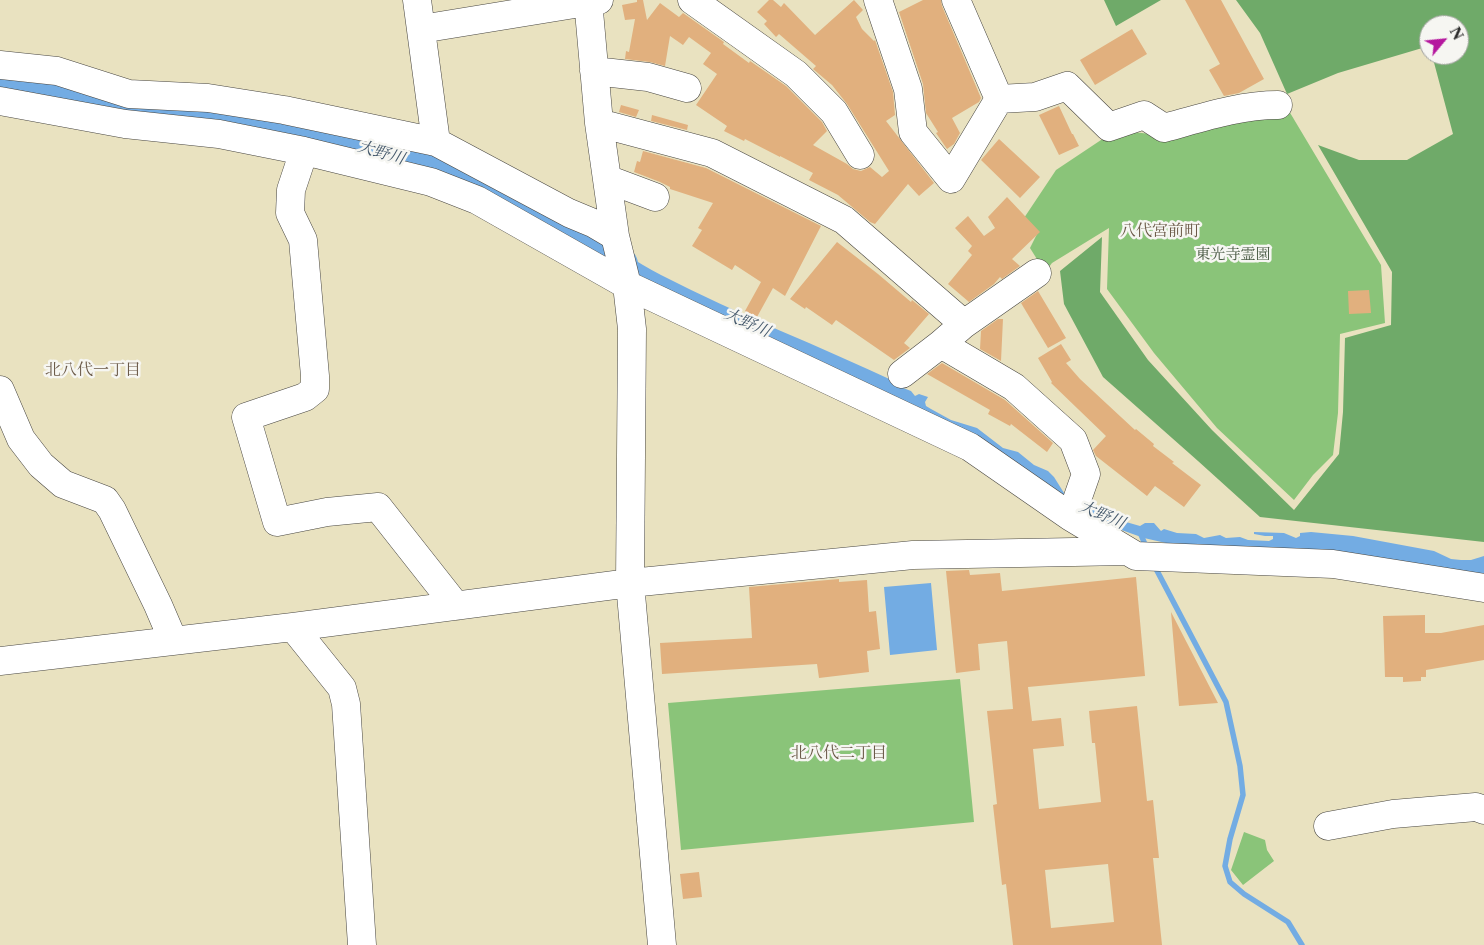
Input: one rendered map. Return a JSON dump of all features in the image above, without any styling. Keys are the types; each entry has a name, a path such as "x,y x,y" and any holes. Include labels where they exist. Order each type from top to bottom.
{"street":[{"path":"417,0 436,142"},
{"path":"692,0 796,74 834,112 860,155"},
{"path":"878,0 908,89 913,132 951,179 999,98"},
{"path":"956,0 999,98"},
{"path":"420,29 591,1 594,71 599,123 616,241 627,285 632,329 630,583 662,945"},
{"path":"0,65 57,71 129,94 208,98 284,110 436,142 593,224 616,241"},
{"path":"594,71 648,77 686,88"},
{"path":"999,98 1035,97 1067,86 1109,127 1144,115 1164,128 1241,108 1278,105"},
{"path":"0,101 125,124 219,134 304,151 431,182 477,200 627,285 970,447 1071,517 1136,556 1333,564 1484,588"},
{"path":"599,123 712,152 844,220 964,324"},
{"path":"304,151 291,190 290,212 303,240 315,389 305,397 246,417 277,522 327,512 378,507 456,606"},
{"path":"607,178 655,197"},
{"path":"902,374 964,324 1037,273"},
{"path":"941,344 1014,387 1073,440 1086,474 1071,517"},
{"path":"0,390 5,416 41,465 63,484 105,500 112,510 158,604 173,640"},
{"path":"0,661 293,627 630,583 912,555 1127,551"},
{"path":"293,627 342,688 346,704 362,945"},
{"path":"1328,826 1392,814 1476,807 1484,810"}],"green space":[{"path":"1104,0 1161,0 1116,26"},
{"path":"1236,0 1484,0 1484,542 1260,517 1103,377 1064,304 1060,271 1102,237 1100,292 1148,360 1212,430 1294,510 1339,454 1343,412 1345,338 1391,325 1392,272 1318,145 1359,160 1407,160 1453,134 1435,65 1469,65 1469,15 1419,15 1419,49 1338,73 1287,94 1260,33"},
{"name":"東光寺霊園","path":"1286,106 1381,265 1385,323 1340,334 1338,413 1333,455 1313,475 1294,500 1217,428 1154,353 1107,289 1109,228 1052,263 1045,272 1030,248 1038,232 1024,218 1056,170 1116,130 1159,135"},
{"path":"960,679 974,822 681,850 668,703"},
{"path":"1244,832 1265,840 1267,850 1274,861 1243,885 1231,870"}],"water":[{"path":"589,232 652,270 690,290 898,383 898,386 911,391 915,396 919,394 928,397 925,402 926,406 951,420 977,428 1003,448 1018,452 1034,465 1048,471 1070,498 1090,506 1098,512 1118,513 1123,516 1126,522 1140,526 1145,523 1154,523 1161,531 1164,529 1177,533 1196,534 1204,538 1220,535 1226,538 1240,537 1248,540 1269,541 1273,539 1273,536 1254,534 1254,532 1284,533 1296,538 1300,536 1300,533 1311,532 1353,536 1434,551 1451,559 1471,560 1484,556 1484,578 1166,543 1144,538 1079,515 582,251"},
{"path":"931,583 937,650 890,655 884,587"}],"building":[{"path":"637,0 643,0 647,20 660,3 679,17 683,13 724,42 723,44 749,63 750,61 786,86 822,122 827,131 813,145 853,169 861,171 870,167 882,177 889,171 847,104 832,85 813,69 816,66 779,34 776,37 764,24 767,21 757,12 769,0 773,0 781,7 784,3 815,35 854,0 863,10 856,17 862,29 875,40 893,92 895,115 886,121 934,183 919,196 908,184 875,224 870,222 838,195 809,180 813,173 745,139 744,141 724,131 727,126 696,105 717,74 703,64 711,53 689,37 683,45 670,36 665,66 625,59 626,51 629,52 635,19 625,20 622,5 637,2"},
{"path":"923,0 941,0 981,98 979,102 952,118 960,133 954,144 947,149 926,113 923,84 899,12"},
{"path":"1185,0 1221,0 1264,79 1239,93 1224,96 1209,70 1220,64"},
{"path":"1132,29 1147,54 1095,85 1080,60"},
{"path":"621,105 639,110 636,117 619,112"},
{"path":"1059,106 1079,146 1059,155 1039,115"},
{"path":"652,115 688,125 687,130 651,121"},
{"path":"999,139 1040,177 1020,198 981,160"},
{"path":"643,151 706,168 821,226 785,296 773,288 757,317 745,311 761,282 735,265 732,270 692,246 702,230 698,228 713,203 670,189 670,187 660,182 634,172 637,161 640,162"},
{"path":"1007,197 1040,232 1012,259 1020,266 1002,279 1000,277 994,284 969,302 948,284 972,255 968,251 972,246 955,228 968,216 984,236 995,228 988,217"},
{"path":"837,242 911,302 912,300 929,314 904,343 910,348 894,360 836,320 832,325 806,307 805,309 790,299"},
{"path":"1369,290 1371,313 1349,314 1348,291"},
{"path":"1038,291 1066,338 1048,348 1021,303"},
{"path":"998,319 1003,319 1001,361 980,349 981,331"},
{"path":"1061,344 1071,360 1066,363 1080,379 1135,430 1154,444 1153,446 1174,462 1172,463 1201,485 1184,507 1155,486 1147,496 1096,456 1093,450 1106,436 1051,383 1038,358"},
{"path":"942,363 1005,400 1053,443 1047,452 1011,424 1010,426 988,414 990,410 927,374"},
{"path":"969,570 970,575 1000,573 1002,591 1136,577 1145,676 1028,687 1032,721 1061,718 1064,746 1033,749 1039,809 1101,802 1095,743 1092,743 1089,711 1137,706 1147,801 1153,800 1159,858 1153,858 1162,945 1013,945 1006,884 1002,885 993,805 997,804 987,711 1013,709 1007,641 978,644 980,670 956,673 946,571","holes":["1108,864 1114,922 1051,928 1045,870"]},
{"path":"839,579 839,582 867,580 869,612 876,611 880,649 867,651 869,672 819,678 817,664 662,674 660,643 752,638 749,587"},
{"path":"1171,612 1218,703 1179,706"},
{"path":"1425,615 1425,633 1441,633 1484,625 1484,660 1426,670 1426,677 1421,677 1421,681 1403,682 1403,677 1385,677 1383,616"},
{"path":"699,872 702,897 683,899 680,874"}],"waterway":[{"name":"大野川","path":"0,82 123,107 282,125 470,178 559,225 622,264"},
{"path":"1139,530 1147,549"},
{"path":"1154,565 1226,702 1240,766 1243,795 1230,839 1225,866 1230,882 1244,894 1288,922 1302,945"}],"district":[{"name":"八代宮前町","path":"1160,231"},
{"name":"北八代一丁目","path":"93,370"},
{"name":"北八代二丁目","path":"839,753"}]}
